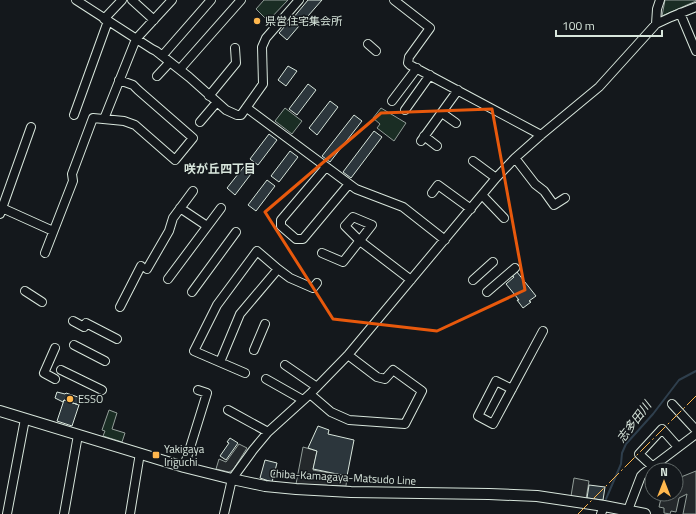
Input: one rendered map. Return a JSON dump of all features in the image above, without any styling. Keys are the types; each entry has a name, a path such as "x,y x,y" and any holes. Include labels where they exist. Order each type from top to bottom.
{"main road":[{"name":"Chiba-Kamagaya-Matsudo Line","path":"0,411 184,467 265,486 296,489 532,496 603,510 628,510 645,514"}],"street":[{"path":"76,0 163,56 226,110 236,115 241,115 263,84 262,45 269,34 299,0"},
{"path":"74,115 106,20 122,0"},
{"path":"132,0 154,20"},
{"path":"104,119 136,39 172,0"},
{"path":"163,56 212,0"},
{"path":"180,69 241,0"},
{"path":"656,24 660,0"},
{"path":"397,1 430,28 408,60 410,65 541,135"},
{"path":"224,514 232,479 253,450 268,432 310,394 348,355 496,178 515,158 541,135 599,87 656,24 696,7"},
{"path":"680,13 696,51"},
{"path":"368,44 376,52"},
{"path":"209,96 236,63 235,48"},
{"path":"157,76 170,62"},
{"path":"392,101 417,68"},
{"path":"405,110 430,75"},
{"path":"45,252 73,181 72,174 93,118 124,121 135,125 175,160 193,138 133,85 119,80"},
{"path":"437,146 423,139 458,90"},
{"path":"200,122 217,102"},
{"path":"247,108 356,190 403,207 445,240"},
{"path":"442,112 456,123"},
{"path":"31,127 1,211 53,231"},
{"path":"515,158 535,184 544,191 554,205 565,198"},
{"path":"472,161 496,178"},
{"path":"326,167 281,220 281,226 296,239 303,239 349,184"},
{"path":"432,193 438,185 471,209"},
{"path":"120,307 144,268 170,231 173,218 193,191"},
{"path":"482,195 504,218"},
{"path":"180,208 207,226"},
{"path":"168,280 221,208"},
{"path":"192,292 236,232"},
{"path":"322,253 343,262 360,241 410,280"},
{"path":"245,373 194,351 217,305 257,251 290,278 313,288 316,283"},
{"path":"472,280 493,262"},
{"path":"487,292 515,268"},
{"path":"220,362 240,314 278,269"},
{"path":"25,291 42,302"},
{"path":"73,321 117,339"},
{"path":"254,350 265,324"},
{"path":"512,389 496,381 478,416 493,424 512,389 543,331"},
{"path":"74,345 105,361"},
{"path":"55,348 44,373 55,379"},
{"path":"310,394 331,412 349,420 405,424 422,391 393,370 385,379 377,377 348,355"},
{"path":"285,365 317,387"},
{"path":"61,370 102,390"},
{"path":"266,379 303,400"},
{"path":"184,467 207,393 198,390"},
{"path":"672,404 696,430"},
{"path":"228,410 268,432"},
{"path":"7,514 25,418"},
{"path":"648,462 639,454 662,429 678,447"},
{"path":"657,462 696,434"},
{"path":"64,514 78,435"},
{"path":"130,514 140,454"},
{"path":"628,510 641,476 644,473"}],"highlighted area":[{"path":"492,109 525,290 437,331 333,319 265,212 381,113"}],"green space":[{"path":"264,0 288,0 268,21 256,9"},
{"path":"665,0 696,0 696,1 662,16"},
{"path":"285,108 302,121 292,134 275,121"},
{"path":"381,108 406,123 394,141 377,128 380,124 373,118"},
{"path":"109,410 117,413 112,429 125,433 122,442 103,436 105,431 102,430"}],"shaded area":[{"path":"239,444 247,448 233,470 229,472 216,469 219,459 226,462"},
{"path":"303,447 317,451 313,470 347,476 346,486 296,484"},
{"path":"696,471 696,514 683,514 687,494 684,496 684,476"},
{"path":"574,478 589,481 586,499 571,496"},
{"path":"660,502 678,502 676,512 671,511 670,514 664,513 664,508 659,507"}],"building":[{"path":"308,0 322,0 301,24 293,18"},
{"path":"291,19 299,26 287,40 279,33"},
{"path":"288,66 297,71 286,86 278,80"},
{"path":"308,84 316,90 297,115 289,109"},
{"path":"330,101 338,107 317,135 309,128"},
{"path":"354,115 362,121 330,162 322,156"},
{"path":"374,131 382,137 351,178 343,172"},
{"path":"269,134 277,140 258,165 250,159"},
{"path":"290,151 298,157 279,182 271,176"},
{"path":"246,164 254,170 235,195 227,188"},
{"path":"267,180 275,186 256,211 248,205"},
{"path":"517,272 536,296 523,308 517,300 519,300 506,284"},
{"path":"57,392 66,393 81,398 79,405 64,400 63,402 55,398"},
{"path":"64,400 79,405 72,426 57,421"},
{"path":"318,426 329,430 328,434 354,440 347,476 313,469 317,451 308,448"},
{"path":"230,438 238,443 226,460 220,456 229,443 227,442"},
{"path":"265,460 277,463 272,482 260,478"},
{"path":"589,485 605,487 603,500 587,498"}],"waterway":[{"name":"志多田川","path":"606,499 621,464 622,453 626,444 653,414 679,380 696,371"}],"power":[{"path":"578,514 696,396"}],"place":[{"name":"県営住宅集会所","path":"257,21"},
{"name":"ESSO","path":"70,399"},
{"name":"Yakigaya Iriguchi","path":"156,455"}],"district":[{"name":"咲が丘四丁目","path":"220,169"}]}
